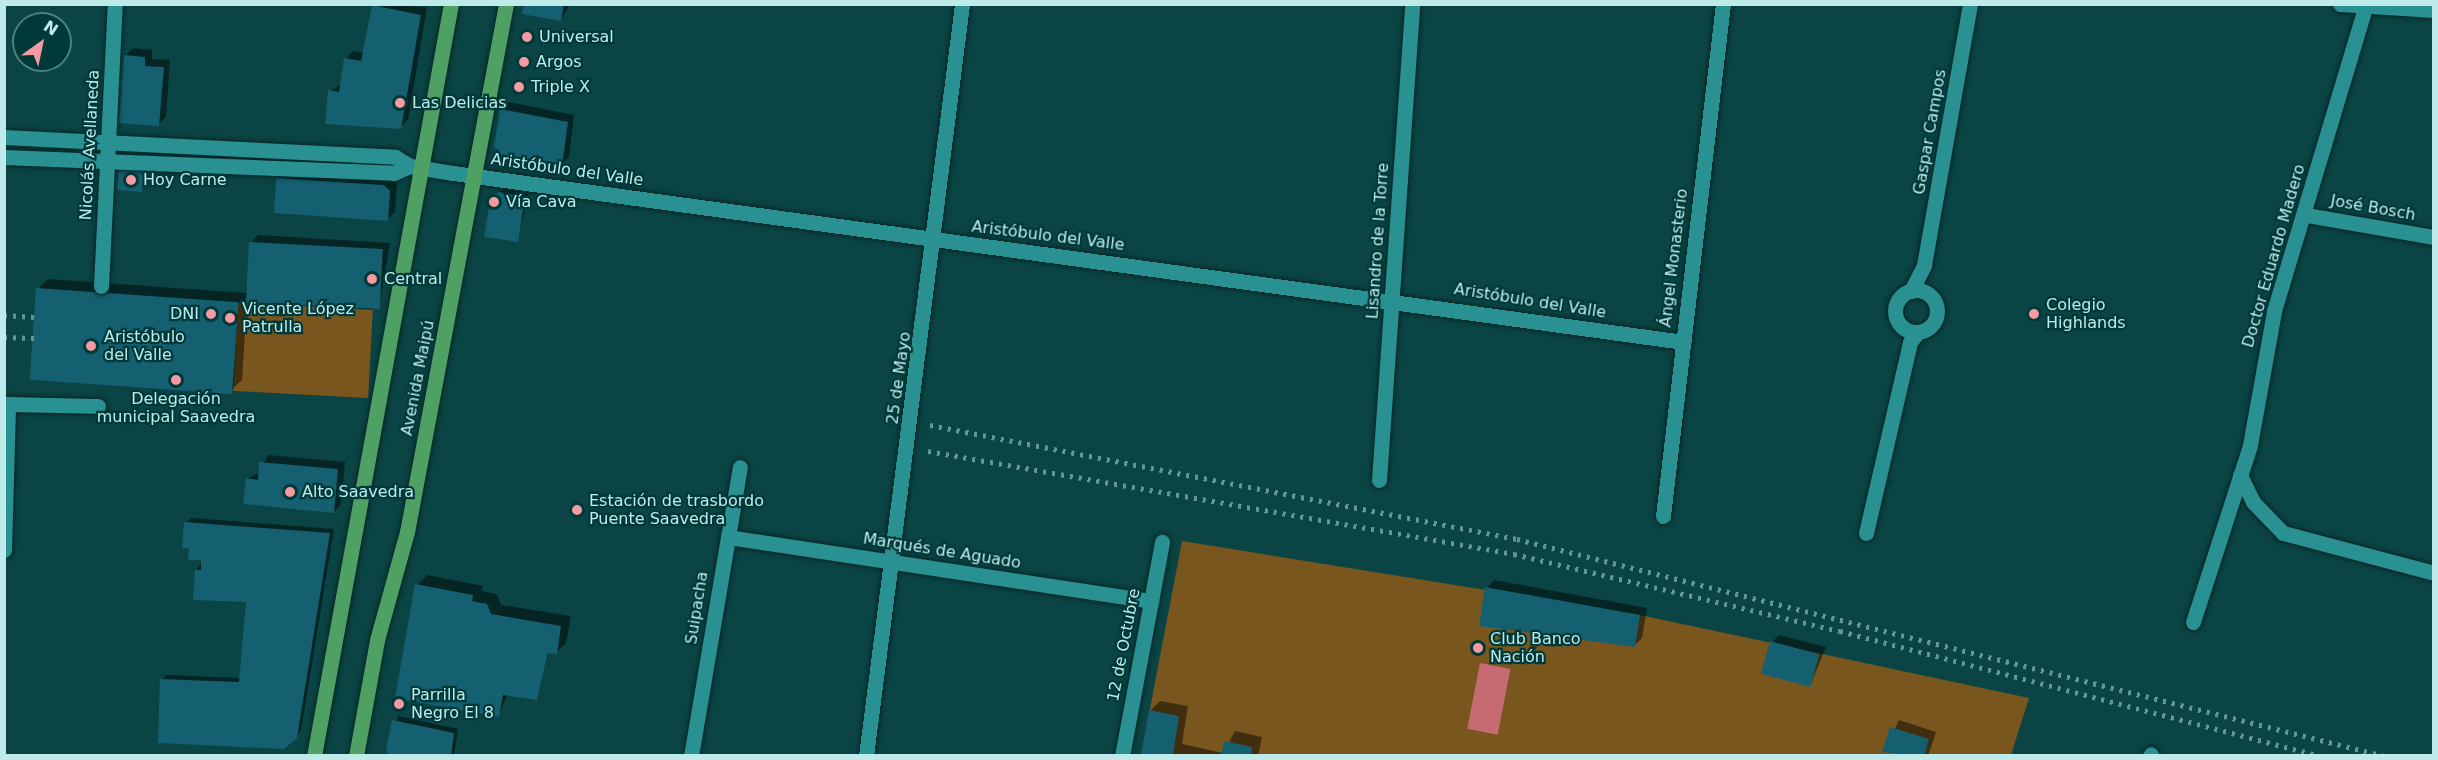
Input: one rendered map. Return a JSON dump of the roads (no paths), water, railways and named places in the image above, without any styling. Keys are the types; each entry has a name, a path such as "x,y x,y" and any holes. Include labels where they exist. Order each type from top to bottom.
{"main road":[{"name":"Avenida Maipú","path":"314,756 417,167 452,4"},
{"name":"Avenida Maipú","path":"356,756 377,640 402,556 476,176 506,4"}],"street":[{"name":"Nicolás Avellaneda","path":"101,286 115,4"},
{"name":"25 de Mayo","path":"866,756 936,240 962,4"},
{"name":"Lisandro de la Torre","path":"1379,480 1412,4"},
{"name":"Ángel Monasterio","path":"1663,516 1723,4"},
{"name":"Gaspar Campos","path":"1927,294 1924,265 1970,4"},
{"path":"2340,4 2433,10"},
{"name":"Doctor Eduardo Madero","path":"2193,622 2240,475 2271,321 2306,214 2366,5"},
{"name":"Aristóbulo del Valle","path":"4,137 395,157 417,167 476,176 936,240 1392,298 1683,342"},
{"name":"Aristóbulo del Valle","path":"4,157 394,173 417,167"},
{"name":"José Bosch","path":"2306,214 2433,237"},
{"name":"Gaspar Campos","path":"1911,291 1924,265"},
{"path":"1866,532 1911,334 1935,317 1927,294 1911,291 1896,304 1896,318 1911,334"},
{"path":"4,550 6,404 98,406"},
{"name":"Suipacha","path":"692,756 740,467"},
{"path":"2240,475 2253,502 2283,533 2433,573"},
{"name":"Marqués de Aguado","path":"728,537 1151,601"},
{"name":"12 de Octubre","path":"1122,756 1162,542"}],"railway":[{"path":"4,315 34,317"},
{"path":"4,337 34,338"},
{"path":"930,425 1517,539 2384,756"},
{"path":"928,451 1514,554 1840,631 2320,756"}],"place":[{"name":"Universal","path":"527,37"},
{"name":"Argos","path":"524,62"},
{"name":"Triple X","path":"519,87"},
{"name":"Las Delicias","path":"400,103"},
{"name":"Hoy Carne","path":"131,180"},
{"name":"Vía Cava","path":"494,202"},
{"name":"Central","path":"372,279"},
{"name":"DNI","path":"211,314"},
{"name":"Colegio Highlands","path":"2034,314"},
{"name":"Vicente López Patrulla","path":"230,318"},
{"name":"Aristóbulo del Valle","path":"91,346"},
{"name":"Delegación municipal Saavedra","path":"176,380"},
{"name":"Alto Saavedra","path":"290,492"},
{"name":"Estación de trasbordo Puente Saavedra","path":"577,510"},
{"name":"Club Banco Nación","path":"1478,648"},
{"name":"Parrilla Negro El 8","path":"399,704"}]}
